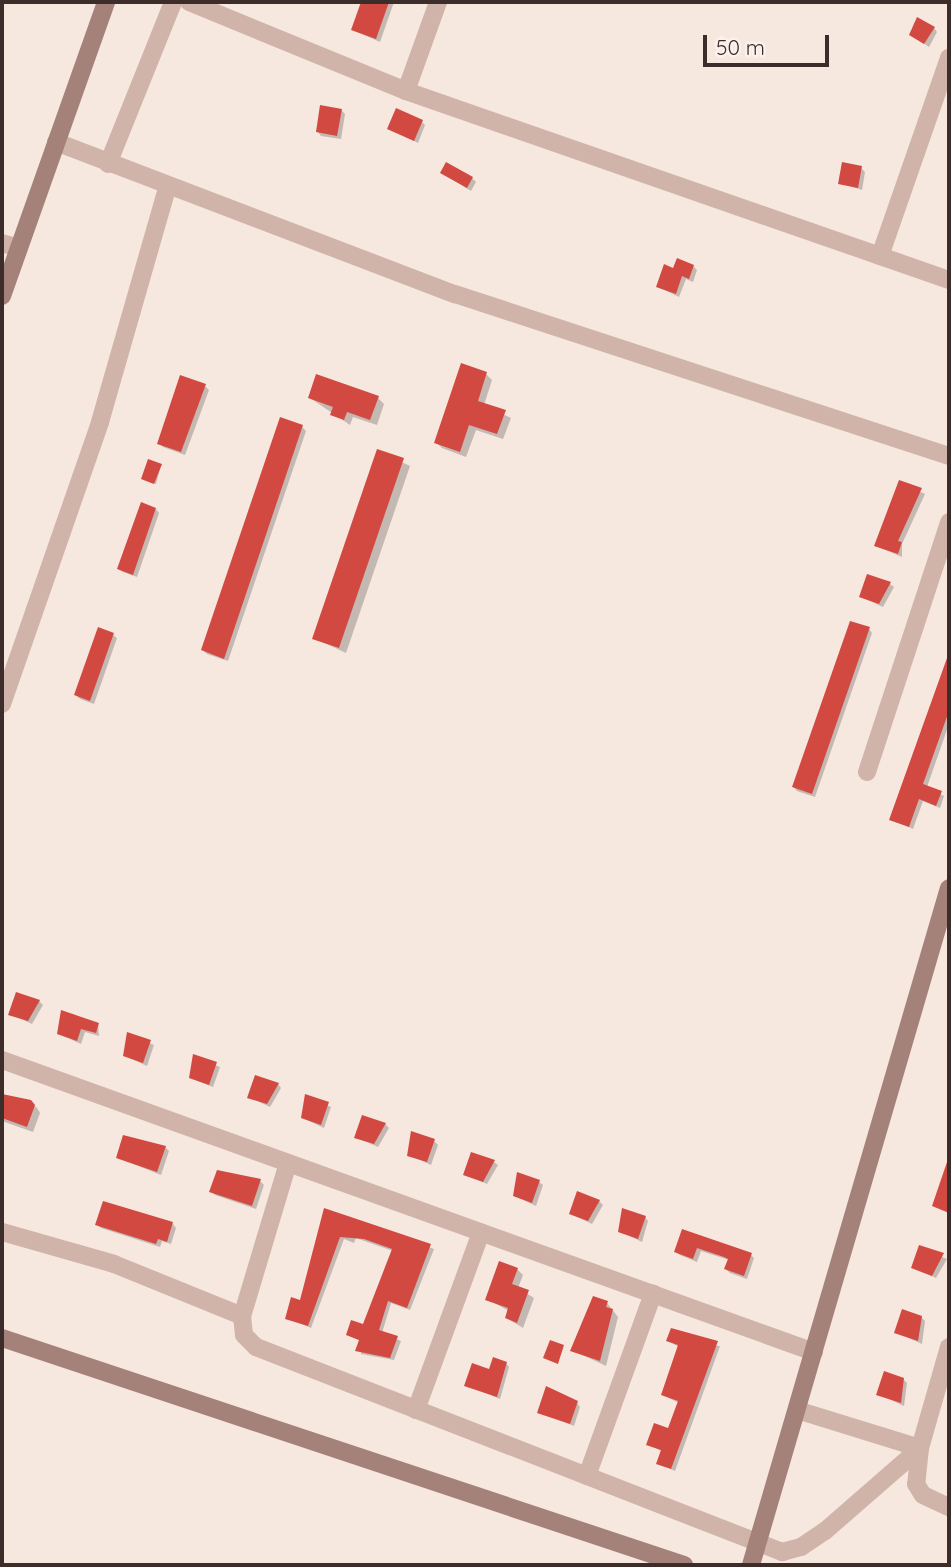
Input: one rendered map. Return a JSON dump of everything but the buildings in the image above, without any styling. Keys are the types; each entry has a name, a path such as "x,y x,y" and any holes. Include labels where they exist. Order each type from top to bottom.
{"street":[{"path":"2,296 10,246 56,142 106,2"},
{"path":"108,164 173,2"},
{"path":"189,2 406,90 949,280"},
{"path":"406,90 438,2"},
{"path":"880,256 949,58"},
{"path":"56,142 167,188 455,294 949,456"},
{"path":"2,704 100,422 167,188"},
{"path":"867,772 949,522"},
{"path":"751,1565 949,888"},
{"path":"2,1059 814,1352"},
{"path":"288,1163 242,1316 244,1335 256,1347 782,1552 801,1546 825,1531 919,1448"},
{"path":"416,1410 481,1232"},
{"path":"2,1233 114,1264 242,1316"},
{"path":"587,1476 653,1294"},
{"path":"2,1338 684,1565"},
{"path":"949,1347 919,1448 916,1484 923,1495 949,1507"},
{"path":"797,1410 919,1448"}]}
